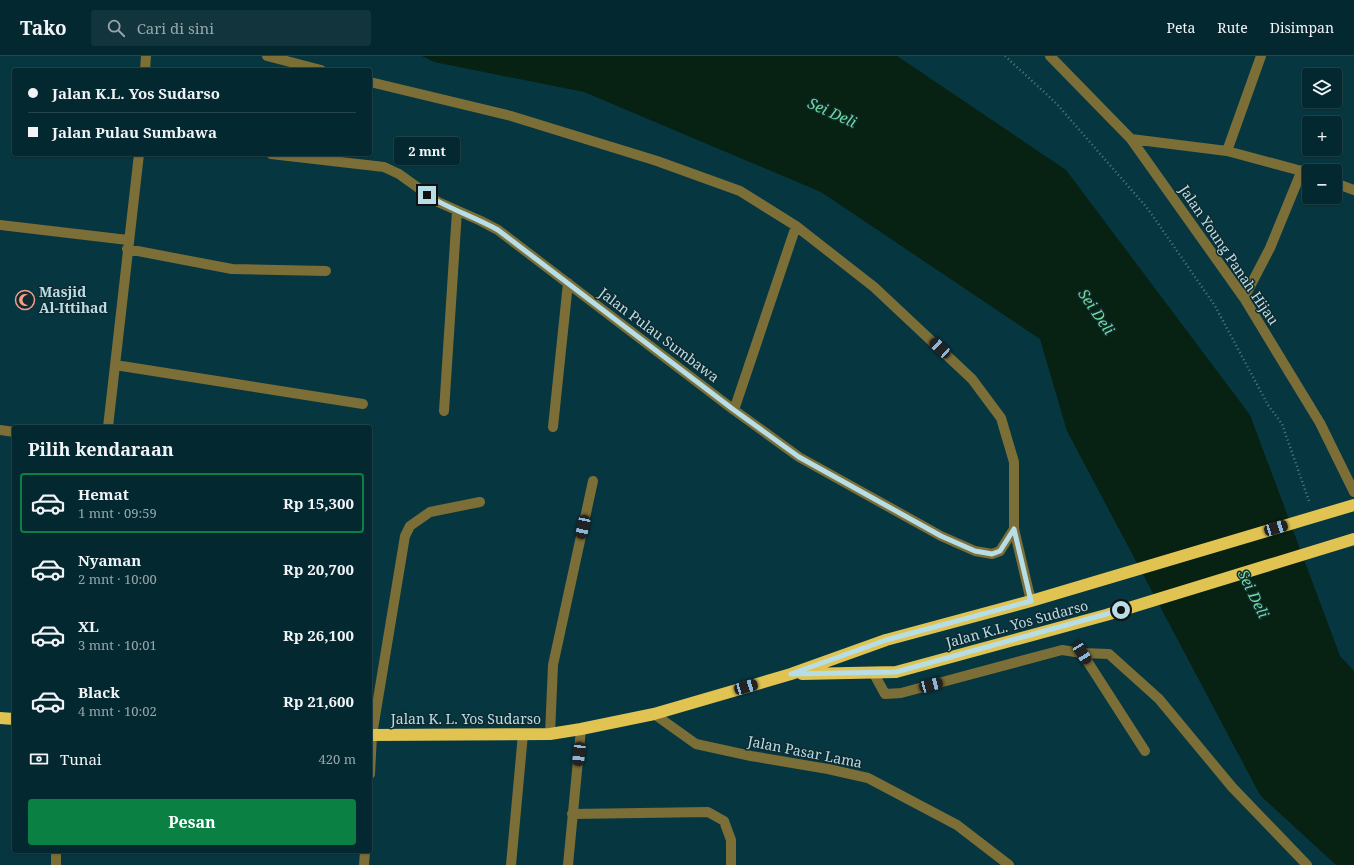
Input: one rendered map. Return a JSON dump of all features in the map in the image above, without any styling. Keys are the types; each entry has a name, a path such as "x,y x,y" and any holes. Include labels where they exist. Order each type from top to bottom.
{"highway":[{"name":"Jalan K.L. Yos Sudarso","path":"556,733 654,714 791,674 886,640 1031,601 1354,505"},
{"name":"Jalan K.L. Yos Sudarso","path":"791,674 896,672 1106,615 1354,539"},
{"path":"0,718 12,719"},
{"name":"Jalan K. L. Yos Sudarso","path":"372,735 556,733"}],"street":[{"path":"145,68 146,56"},
{"path":"267,56 313,68"},
{"name":"Jalan Young Panah Hijau","path":"1050,56 1131,139 1244,298 1320,422 1354,492"},
{"path":"1227,151 1261,56"},
{"path":"372,82 511,116 657,161 740,191 796,226 874,287 972,379 1002,418 1014,462 1014,529 1031,601"},
{"path":"1131,139 1227,151 1302,171"},
{"path":"108,425 139,156"},
{"name":"Jalan Pulau Sumbawa","path":"288,156 384,167 399,174 438,202 498,230 734,410 799,457 941,536 975,551 992,554 1000,551 1014,529"},
{"path":"1244,298 1270,248 1302,179"},
{"path":"1342,186 1354,190"},
{"path":"444,411 457,211"},
{"path":"0,225 128,244 232,269 326,271"},
{"path":"734,410 796,226"},
{"path":"553,427 568,283"},
{"path":"115,365 362,404"},
{"path":"0,430 12,432"},
{"path":"556,733 553,665 593,481"},
{"path":"372,729 405,536 410,526 430,512 480,502"},
{"path":"873,672 885,694 902,693 1062,650 1082,653 1109,654 1159,699 1232,787 1307,865"},
{"path":"1082,653 1145,751"},
{"name":"Jalan Pasar Lama","path":"654,714 696,744 868,778 957,825 1009,865"},
{"path":"568,865 581,729"},
{"path":"511,865 523,734"},
{"path":"572,814 708,812 724,821 731,840 731,865"},
{"path":"56,853 56,865"},
{"path":"364,865 365,853"}],"path":[{"path":"1005,56 1056,103 1148,209 1215,306 1268,405 1282,424 1303,486"}],"water":[{"name":"Sei Deli","path":"422,56 897,56 1066,170 1250,415 1340,656 1354,671 1354,865 1336,865 1260,795 1067,431 1040,339 821,192 584,92 434,62"}],"place":[{"name":"Masjid Al-Ittihad","path":"25,300"}],"route":[{"path":"427,195 438,202 498,230 734,410 799,457 869,497 941,536 975,551 992,554 1000,551 1014,529 1031,601 886,640 791,674 896,672 1121,610"}]}
